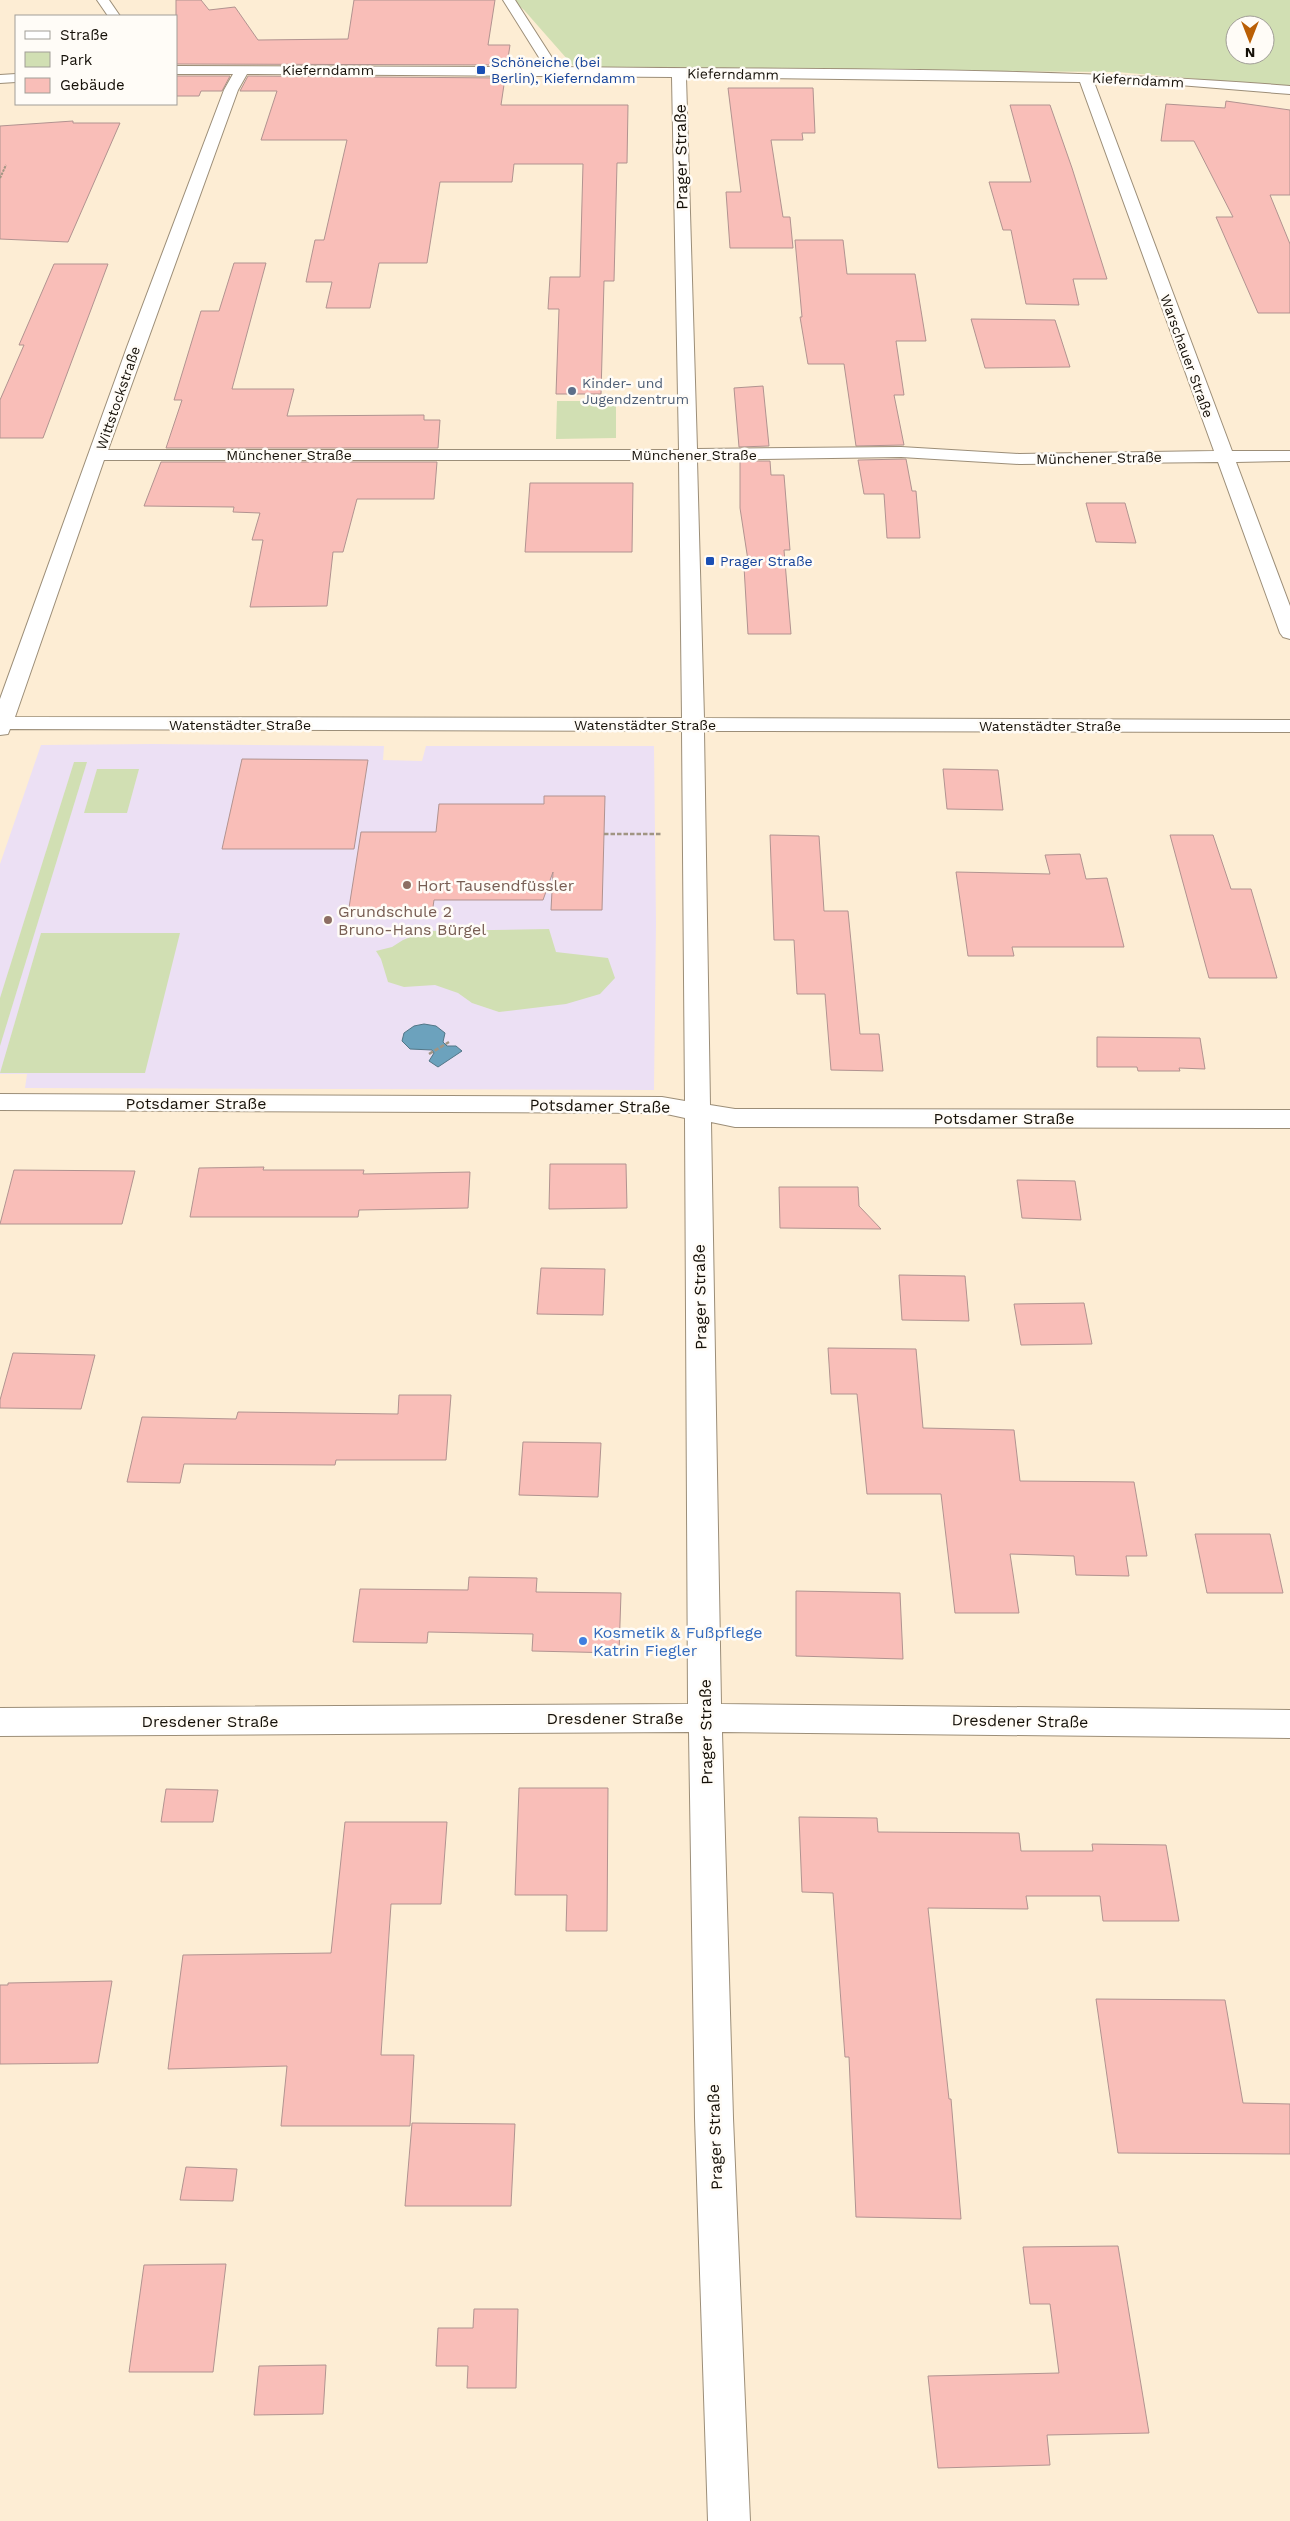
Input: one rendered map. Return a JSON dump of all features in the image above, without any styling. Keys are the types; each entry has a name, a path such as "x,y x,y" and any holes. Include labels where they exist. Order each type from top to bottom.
{"street":[{"path":"103,0 113,15"},
{"path":"509,0 551,63 552,72"},
{"name":"Kieferndamm","path":"178,70 1085,77 1162,80 1290,90"},
{"name":"Wittstockstraße","path":"1,725 144,322 231,90 242,70"},
{"name":"Prager Straße","path":"679,73 692,640 705,1718 714,2118 728,2521"},
{"name":"Warschauer Straße","path":"1085,77 1290,634"},
{"path":"0,79 15,78"},
{"name":"Münchener Straße","path":"98,455 688,455 900,452 1019,460 1290,456"},
{"name":"Watenstädter Straße","path":"1,725 1290,726"},
{"name":"Potsdamer Straße","path":"0,1102 662,1105 735,1118 1290,1119"},
{"name":"Dresdener Straße","path":"0,1722 705,1718 1290,1724"}],"path":[{"path":"0,178 6,165"},
{"path":"604,834 648,834"},
{"path":"429,1054 450,1042"}],"shaded area":[{"name":"Grundschule 2 Bruno-Hans Bürgel","path":"41,745 384,746 383,760 422,761 426,746 654,746 656,923 654,1090 25,1088 27,1074 0,1074 0,864"}],"green space":[{"path":"512,0 1290,0 1290,87 1117,72 575,68 524,10"},
{"path":"557,401 616,401 616,438 556,439"},
{"path":"74,762 87,762 0,1046 0,998"},
{"path":"97,769 139,769 127,813 84,813"},
{"path":"549,929 556,952 608,958 615,978 600,994 566,1004 499,1012 472,1003 458,993 435,985 404,987 388,982 381,959 376,951 392,947 425,931"},
{"path":"41,933 180,933 145,1073 0,1073"}],"water":[{"path":"424,1024 436,1026 445,1033 443,1042 447,1046 456,1046 462,1051 438,1067 429,1061 434,1053 432,1050 410,1049 402,1041 404,1033 414,1026"}],"building":[{"path":"176,0 201,0 209,10 235,7 258,40 348,39 354,0 495,0 488,45 510,45 507,65 178,64 178,15 176,15"},
{"path":"178,76 230,76 222,91 201,91 199,96 178,96"},
{"path":"248,76 505,78 501,105 628,105 627,163 617,163 614,281 604,281 601,394 556,394 559,309 548,309 550,277 580,277 583,164 514,164 512,182 440,182 427,263 379,263 370,308 326,308 332,282 306,282 315,240 324,240 347,140 261,140 277,91 240,91"},
{"path":"728,88 813,88 815,133 802,133 803,140 771,140 783,217 790,217 793,248 730,248 726,192 741,192"},
{"path":"1226,101 1290,110 1290,195 1270,195 1290,244 1290,313 1258,313 1216,217 1233,217 1194,141 1161,141 1166,104 1225,108"},
{"path":"1010,105 1050,105 1072,168 1107,279 1073,279 1079,305 1026,304 1011,230 1003,230 989,182 1031,182"},
{"path":"73,121 73,123 120,123 68,242 0,239 0,126"},
{"path":"795,240 843,240 847,274 915,274 926,341 896,341 904,395 894,395 904,445 856,446 844,364 808,364 800,317 802,317"},
{"path":"234,263 266,263 232,389 294,389 287,416 424,415 424,420 440,420 438,448 166,448 182,400 174,400 201,311 219,311"},
{"path":"54,264 108,264 43,438 0,438 0,400 24,345 19,345"},
{"path":"971,319 1055,320 1070,367 985,368"},
{"path":"763,386 769,446 739,447 734,388"},
{"path":"906,459 912,491 916,491 920,538 887,538 884,494 864,494 858,460"},
{"path":"740,461 770,461 771,475 784,475 790,550 784,550 791,634 748,634 744,567 749,567 740,508"},
{"path":"161,462 437,462 434,499 357,499 343,552 333,552 327,606 250,607 263,540 252,540 260,513 233,512 234,507 144,506"},
{"path":"530,483 633,483 632,552 525,552"},
{"path":"1086,503 1125,503 1136,543 1096,542"},
{"path":"242,759 368,760 354,849 222,849"},
{"path":"943,769 998,770 1003,810 947,809"},
{"path":"544,796 605,796 602,910 551,910 553,872 543,900 434,900 432,914 348,914 361,832 436,832 439,804 544,804"},
{"path":"770,835 819,836 824,911 848,911 860,1034 879,1034 883,1071 831,1070 825,994 797,994 794,940 774,940"},
{"path":"1170,835 1213,835 1231,889 1251,889 1277,978 1209,978"},
{"path":"1080,854 1086,879 1107,878 1124,947 1012,947 1014,956 968,956 956,872 1050,874 1045,855"},
{"path":"1097,1037 1200,1038 1205,1069 1179,1068 1180,1071 1138,1071 1137,1067 1097,1067"},
{"path":"550,1164 626,1164 627,1208 549,1209"},
{"path":"264,1167 263,1170 364,1170 363,1174 470,1172 468,1208 359,1210 358,1217 190,1217 199,1168"},
{"path":"14,1170 135,1171 122,1224 0,1224"},
{"path":"1017,1180 1075,1181 1081,1220 1022,1218"},
{"path":"779,1187 858,1187 859,1206 881,1229 780,1228"},
{"path":"541,1268 605,1269 603,1315 537,1314"},
{"path":"899,1275 965,1276 969,1321 902,1320"},
{"path":"1084,1303 1092,1344 1021,1345 1014,1304"},
{"path":"828,1348 916,1349 923,1428 1014,1430 1020,1481 1134,1482 1147,1556 1126,1556 1129,1576 1076,1575 1074,1556 1010,1554 1019,1613 955,1613 941,1494 867,1494 857,1394 831,1394"},
{"path":"13,1353 95,1355 81,1409 0,1408 0,1400"},
{"path":"399,1395 451,1395 446,1460 336,1460 335,1465 184,1464 180,1483 127,1482 142,1417 236,1419 238,1412 398,1414"},
{"path":"523,1442 601,1443 598,1497 519,1495"},
{"path":"1195,1534 1270,1534 1283,1593 1207,1593"},
{"path":"469,1577 537,1578 536,1592 621,1593 619,1653 532,1651 533,1634 428,1632 427,1643 353,1642 360,1589 468,1590"},
{"path":"796,1591 900,1593 903,1659 796,1656"},
{"path":"519,1788 608,1788 607,1931 566,1931 567,1895 515,1895"},
{"path":"166,1789 218,1790 213,1822 161,1822"},
{"path":"799,1817 877,1818 878,1832 1019,1833 1021,1851 1093,1851 1092,1844 1166,1845 1179,1921 1103,1921 1100,1896 1026,1896 1028,1909 928,1908 949,2099 951,2099 961,2219 856,2217 849,2057 845,2057 833,1893 802,1892"},
{"path":"345,1822 447,1822 441,1904 391,1904 381,2055 414,2055 410,2126 281,2126 287,2066 168,2069 183,1955 331,1953"},
{"path":"112,1981 98,2063 0,2064 0,1985 8,1985 8,1983"},
{"path":"1096,1999 1225,2000 1243,2103 1290,2104 1290,2154 1118,2153"},
{"path":"412,2123 515,2124 511,2206 405,2206"},
{"path":"186,2167 237,2169 233,2201 180,2200"},
{"path":"1118,2246 1149,2433 1047,2435 1050,2465 938,2468 928,2376 1059,2373 1050,2304 1030,2304 1023,2247"},
{"path":"226,2264 213,2372 129,2372 144,2265"},
{"path":"474,2309 518,2309 516,2388 467,2388 468,2366 436,2366 438,2328 473,2328"},
{"path":"326,2365 323,2414 254,2415 259,2366"}],"place":[{"name":"Schöneiche (bei Berlin), Kieferndamm","path":"481,70"},
{"name":"Kinder- und Jugendzentrum","path":"572,391"},
{"name":"Prager Straße","path":"710,561"},
{"name":"Hort Tausendfüssler","path":"407,885"},
{"name":"Grundschule 2 Bruno-Hans Bürgel","path":"328,920"},
{"name":"Kosmetik & Fußpflege Katrin Fiegler","path":"583,1641"}]}
